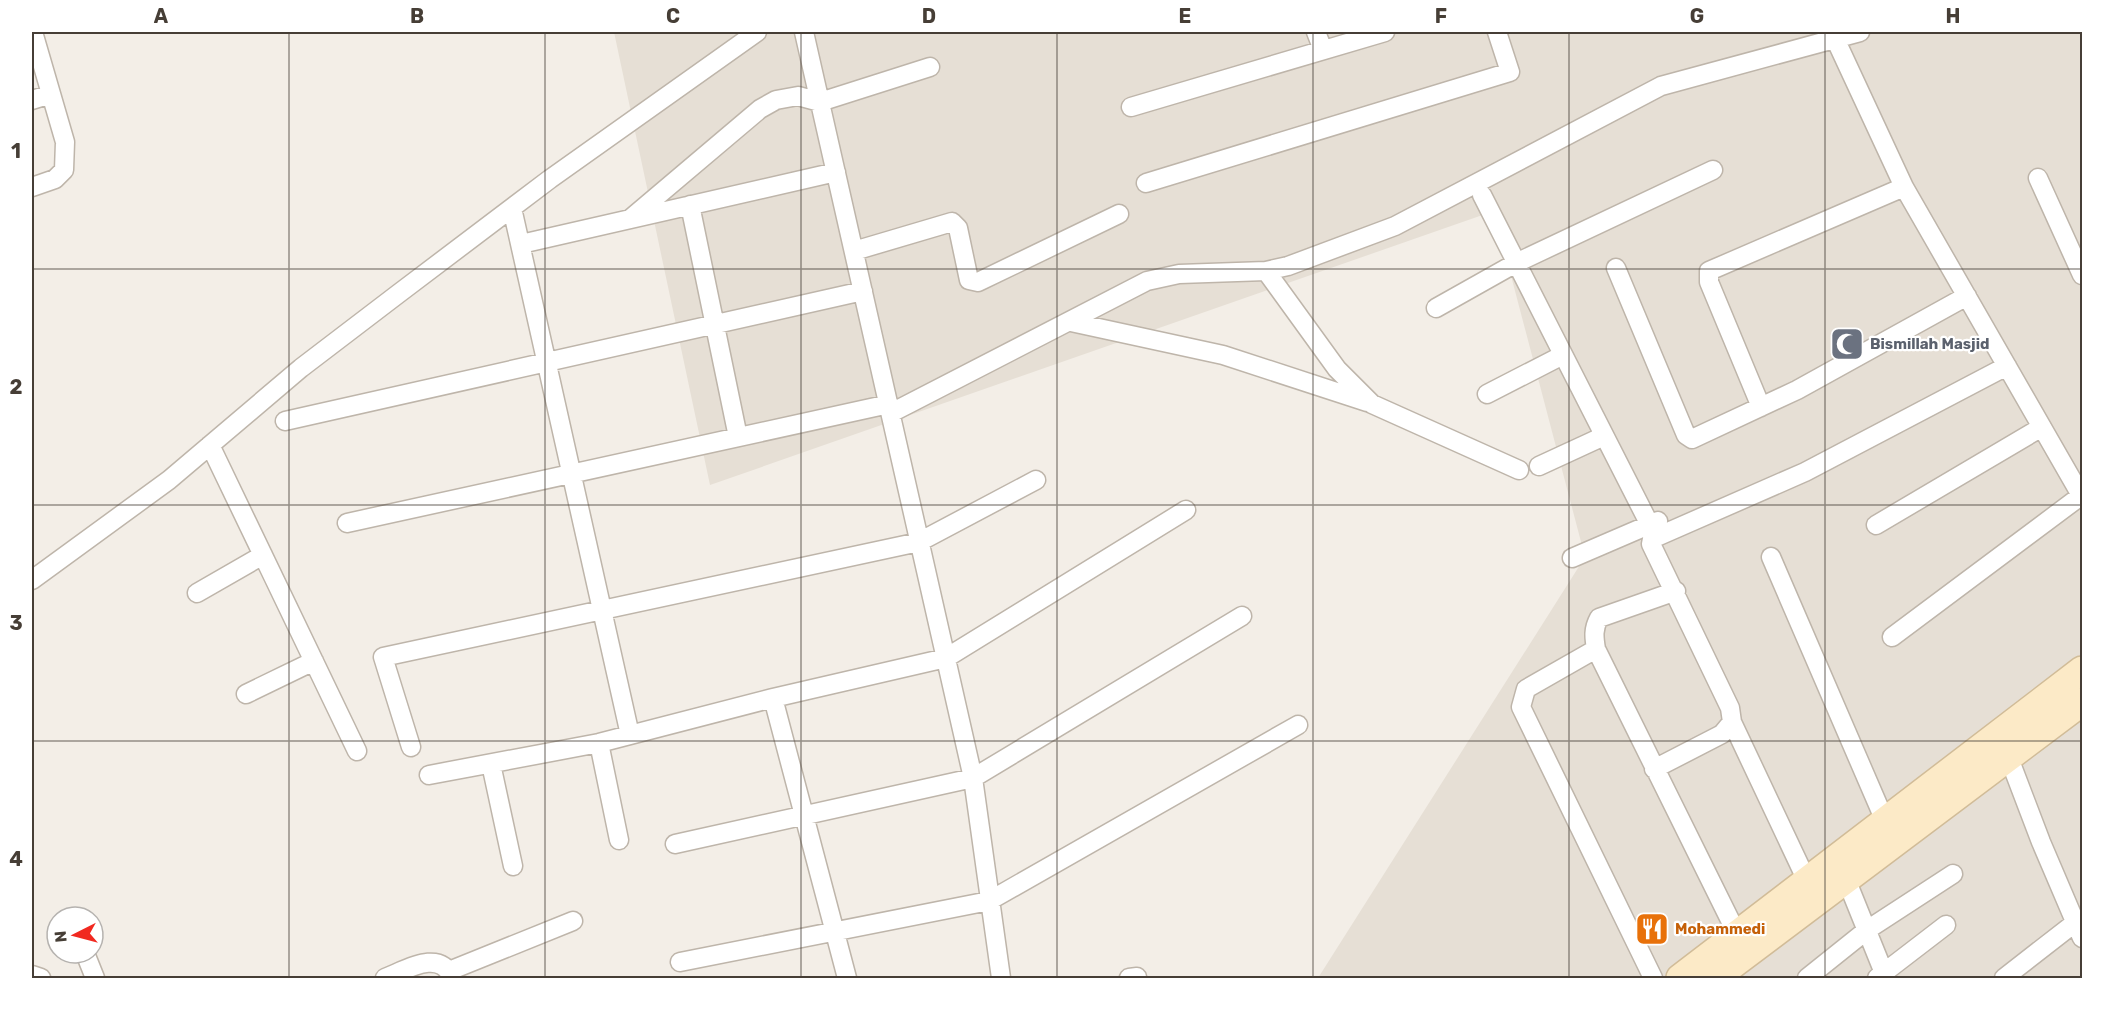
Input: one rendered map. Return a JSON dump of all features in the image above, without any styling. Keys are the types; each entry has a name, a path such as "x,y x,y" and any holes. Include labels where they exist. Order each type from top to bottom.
{"street":[{"path":"32,187 55,179 64,170 64,142 33,32"},
{"path":"32,580 169,480 302,368 512,208 757,32"},
{"path":"804,32 973,778 1001,978"},
{"path":"1316,32 1323,50"},
{"path":"1131,107 1385,32"},
{"path":"1146,183 1510,72 1497,32"},
{"path":"347,523 738,437 890,409 1071,322 1147,281 1179,274 1266,271 1395,226 1661,86 1833,35 1860,32"},
{"path":"1833,35 1904,187 2082,496 1892,637"},
{"path":"630,219 760,109 776,100 798,96 820,102 930,67"},
{"path":"32,100 51,94"},
{"path":"1436,308 1516,262 1713,170"},
{"path":"521,244 836,172"},
{"path":"2038,178 2082,275"},
{"path":"1761,407 1709,282 1709,271 1904,187"},
{"path":"1482,195 1652,530 1651,544 1676,591 1730,708 1732,722 1807,881"},
{"path":"690,205 738,437"},
{"path":"512,208 630,735"},
{"path":"854,251 952,222 958,228 969,280 978,282 1119,214"},
{"path":"1616,268 1686,435 1692,438 1797,390 1967,296"},
{"path":"1266,271 1337,369 1372,404"},
{"path":"285,421 548,364 863,291"},
{"path":"1071,322 1223,356 1372,404 1519,470"},
{"path":"1487,394 1563,355"},
{"path":"1572,558 1805,472 2007,366"},
{"path":"1876,525 2042,427"},
{"path":"1539,466 1604,436"},
{"path":"210,445 357,751"},
{"path":"411,747 383,657 919,542 1036,480"},
{"path":"429,776 599,743 773,698 946,658 1186,510"},
{"path":"1652,530 1677,513"},
{"path":"197,593 263,555"},
{"path":"1771,557 1885,821"},
{"path":"1676,591 1599,618 1594,626 1596,650 1737,934"},
{"path":"675,844 973,778 1242,616"},
{"path":"1596,650 1526,689 1521,707 1653,978"},
{"path":"246,694 314,661"},
{"path":"1680,978 2082,670"},
{"path":"773,698 847,978"},
{"path":"1715,978 2082,702"},
{"path":"1654,769 1722,734 1732,722"},
{"path":"680,962 989,901 1298,725"},
{"path":"599,743 620,840"},
{"path":"2004,978 2079,930 2041,842 2010,758"},
{"path":"491,764 513,866"},
{"path":"1807,978 1866,930 1953,874"},
{"path":"1846,879 1882,977 1946,925"},
{"path":"385,978 422,963 440,964 451,975 573,921"},
{"path":"32,975 41,978"}],"shaded area":[{"path":"614,32 2082,32 2082,978 1318,978 1585,557 1494,211 710,485"}],"place":[{"name":"Bismillah Masjid","path":"1847,344"},
{"name":"Mohammedi","path":"1652,929"}]}
